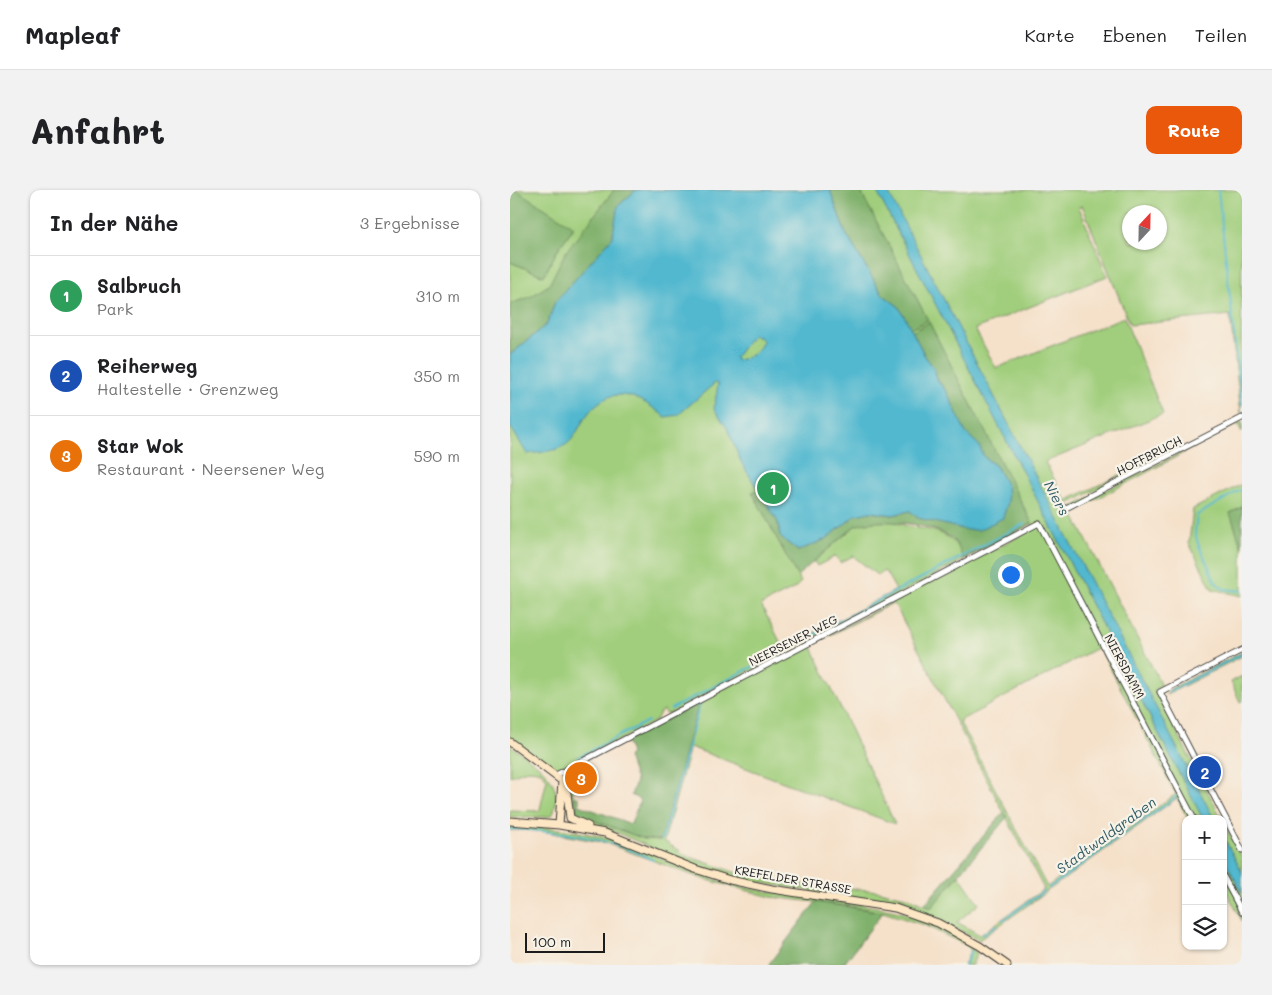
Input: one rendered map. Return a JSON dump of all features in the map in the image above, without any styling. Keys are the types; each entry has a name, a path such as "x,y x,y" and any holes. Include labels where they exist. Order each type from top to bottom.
{"main road":[{"path":"510,742 559,778 567,793 570,818 605,833"},
{"path":"559,778 559,824"},
{"name":"KREFELDER STRASSE","path":"510,821 559,824 605,833 696,869 730,880 772,889 895,908 938,923 980,946 1007,965"}],"street":[{"name":"HOFFBRUCH","path":"1064,509 1242,418"},
{"name":"NEERSENER WEG","path":"559,778 1039,522"},
{"name":"NIERSDAMM","path":"1039,522 1192,815"},
{"path":"1242,650 1160,692 1242,850"},
{"path":"1227,884 1242,912"}],"green space":[{"path":"510,190 1242,190 1241,413 1230,315 1130,325 1082,205 1079,207 1107,276 975,329 996,368 1124,317 1163,414 1045,462 1065,499 1068,500 1173,449 1068,504 1070,508 1238,424 1074,511 1073,514 1162,686 1155,690 1220,815 1212,815 926,267 922,269 1048,510 1044,513 1201,815 1186,815 1177,798 979,940 935,918 892,904 737,879 687,863 613,831 583,821 574,815 571,809 567,774 572,784 574,806 582,816 644,839 660,840 699,704 626,741 630,737 1035,528 1032,524 832,629 828,626 896,590 885,571 877,575 853,556 840,563 836,556 817,566 814,561 855,526 866,521 882,520 865,521 853,525 796,573 801,582 795,588 761,605 784,649 825,627 824,633 671,713 666,714 664,710 660,712 656,721 587,757 560,767 552,767 541,761 510,739 510,306 539,293 510,304 510,262 544,275 568,235 510,211","holes":["1030,520 1032,523 963,559 962,557","895,522 922,525 941,530 955,540 959,548 945,535","891,604 895,605 1044,889 980,935 957,922 979,904 959,875 931,908 906,897 879,891 790,883 737,873 687,856 664,841 690,747 895,824 811,645","1099,647 1176,794 1047,887 959,721"]},
{"path":"510,190 516,190 574,227 558,249 544,276 510,262"},
{"path":"614,190 636,190 618,206 613,238 555,302 547,324 510,355 510,304 530,297 549,285 565,253"},
{"path":"830,190 860,190 928,320 911,329 898,306 882,294 845,232"},
{"path":"929,322 1032,523 963,559 954,541 944,533 919,525 905,523 864,523 855,526 797,576 752,492 760,489 778,522 780,537 798,551 826,539 856,515 869,512 893,515 910,511 918,518 928,519 1008,502 1006,486 996,466 984,457 979,445 965,433 947,392 938,381 934,368 912,332"},
{"path":"1242,422 1242,432 1238,424"},
{"path":"1242,484 1242,507 1231,513 1242,548 1242,596 1212,589 1189,543 1193,509"},
{"path":"1242,507 1242,548 1230,513"},
{"path":"1242,652 1242,656 1166,695 1170,689"},
{"path":"1242,676 1242,701 1240,702 1231,682"},
{"path":"699,703 661,840 644,839 582,816 577,812 574,796 579,798 579,805 631,824 640,800 631,795 636,781 628,757 631,753 626,741"},
{"path":"510,745 537,765 552,781 556,802 553,814 547,817 510,817 510,810 538,811 540,809 547,779 540,771 527,770 510,776"},
{"path":"1004,812 1007,817 931,908 924,905"},
{"path":"510,825 568,830 597,836 638,848 711,878 745,887 895,911 926,921 966,940 975,945 973,950 977,953 972,965 964,965 971,949 966,945 924,925 883,912 851,906 771,897 700,878 606,843 542,831 510,830"},
{"path":"1227,829 1242,857 1242,872 1227,844"},
{"path":"1227,865 1242,893 1242,921 1227,893"},
{"path":"816,902 883,912 843,965 768,965"}],"water":[{"path":"636,190 830,190 845,232 882,294 898,306 925,356 934,368 938,381 947,392 966,433 979,445 984,457 996,466 1007,486 1008,502 1003,518 979,530 966,530 918,518 910,511 893,515 870,512 856,515 826,539 798,551 780,537 778,522 741,462 727,428 714,409 718,384 715,383 678,415 665,417 635,398 616,395 606,398 587,415 573,438 567,444 553,450 527,454 510,426 510,355 547,324 555,302 612,238 618,206","holes":["753,334 763,340 753,354 736,360 735,358"]},
{"path":"876,190 887,190 1212,815 1201,815"},
{"path":"1227,844 1242,872 1242,893 1227,865"}],"waterway":[{"path":"1218,190 1242,404"},
{"path":"1242,489 1197,515 1195,532 1198,544 1216,583 1224,589 1242,591"},
{"path":"830,626 1024,524"},
{"path":"671,709 825,629"},
{"path":"1168,692 1242,654"},
{"path":"662,839 700,704"},
{"path":"577,758 648,721"},
{"name":"Stadtwaldgraben","path":"1049,888 1176,797"},
{"path":"510,829 547,831 583,837 619,846 653,860"},
{"name":"Stadtwaldgraben","path":"1003,920 1044,891"},
{"name":"Stadtwaldgraben","path":"982,935 997,925"},
{"name":"Stadtwaldgraben","path":"965,965 971,951"}],"place":[{"name":"Salbruch","path":"773,488"},
{"name":"Reiherweg","path":"1205,772"},
{"name":"Star Wok","path":"581,778"}],"water label":[{"name":"Niers","path":"1057,498"}]}
